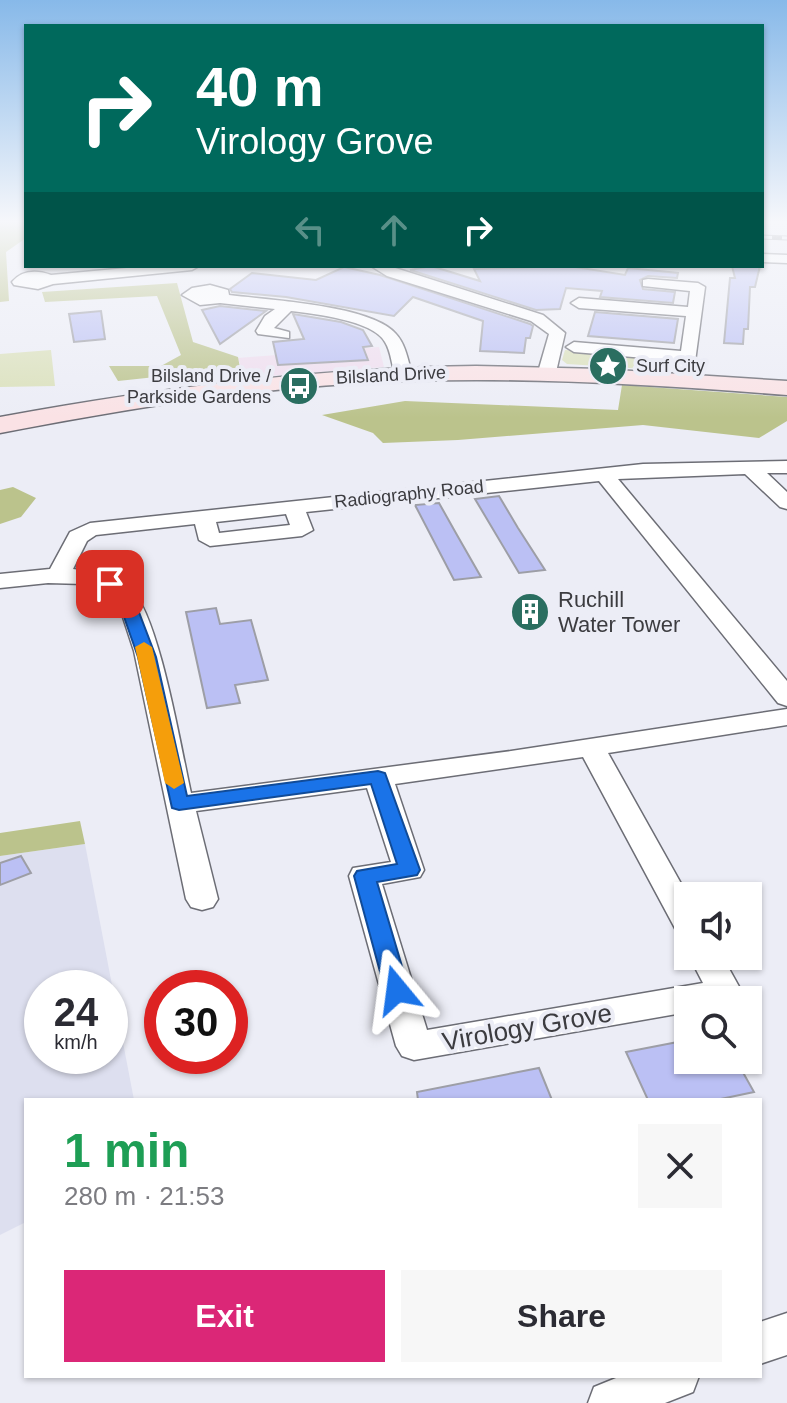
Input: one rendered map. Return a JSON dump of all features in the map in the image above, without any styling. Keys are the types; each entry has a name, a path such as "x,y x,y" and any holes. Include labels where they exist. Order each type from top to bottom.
{"main road":[{"name":"Bilsland Drive","path":"0,425 229,387 403,374 687,368 786,388"}],"street":[{"path":"439,287 537,318 552,327 557,333 547,372"},
{"path":"574,347 687,368 692,312 698,287"},
{"path":"220,298 342,315 372,324 390,336 403,374"},
{"path":"579,303 692,312"},
{"path":"283,335 258,331 286,308"},
{"name":"Radiography Road","path":"58,576 78,537 90,529 204,516 210,540 302,530 294,506 604,474 787,467"},
{"path":"750,468 787,503"},
{"path":"604,474 787,698"},
{"path":"0,581 58,576 85,578 110,584 124,594 147,657 202,899"},
{"path":"179,804 787,717"},
{"path":"591,747 674,898"},
{"name":"Virology Grove","path":"378,777 409,870 364,876 414,1046 725,992 713,970"},
{"path":"762,1342 787,1334"},
{"path":"610,1403 672,1378"}],"shaded area":[{"path":"379,347 384,367 245,378 238,358"},
{"path":"85,844 109,970 24,970 24,1074 128,1074 128,1069 134,1098 24,1098 24,1223 0,1235 0,856"}],"green space":[{"path":"0,287 8,287 9,301 0,302"},
{"path":"178,287 193,342 238,357 240,368 118,381 109,366 161,366 181,355 157,296 45,302 42,292"},
{"path":"51,350 55,386 0,387 0,354"},
{"path":"565,350 677,359 677,367 661,370 567,364 562,360"},
{"path":"622,385 787,397 787,421 759,438 643,425 383,443 373,433 322,415 405,401 618,410"},
{"path":"13,487 36,498 21,517 0,524 0,490"},
{"path":"80,821 85,844 0,856 0,833"}],"building":[{"path":"418,287 533,326 530,338 526,338 524,353 480,351 483,321 413,297 394,316 286,297 232,292 230,289"},
{"path":"465,287 642,287 675,292 673,303 600,297 602,291 566,288 560,309 536,310"},
{"path":"729,287 750,287 748,329 744,329 743,344 724,343"},
{"path":"220,306 266,311 220,344 202,310"},
{"path":"101,311 105,339 74,342 69,314"},
{"path":"595,312 678,319 674,343 588,336"},
{"path":"293,314 341,322 363,330 372,346 363,347 368,360 278,365 273,342 304,339"},
{"path":"499,496 545,570 519,573 475,499"},
{"path":"439,503 481,577 454,580 415,505"},
{"path":"216,608 220,624 251,620 268,680 235,685 240,703 207,708 186,612"},
{"path":"21,856 31,873 0,885 0,863"},
{"path":"674,1043 674,1074 744,1074 754,1092 726,1098 647,1098 626,1052"},
{"path":"539,1068 551,1098 418,1098 417,1092"}],"slow traffic":[{"path":"144,647 174,783"}],"place":[{"name":"Surf City","path":"608,366"},
{"name":"Bilsland Drive / Parkside Gardens","path":"299,386"},
{"name":"Ruchill Water Tower","path":"530,612"}],"route":[{"path":"110,584 124,594 147,657 179,804 378,777 409,870 364,876 397,990"}]}
